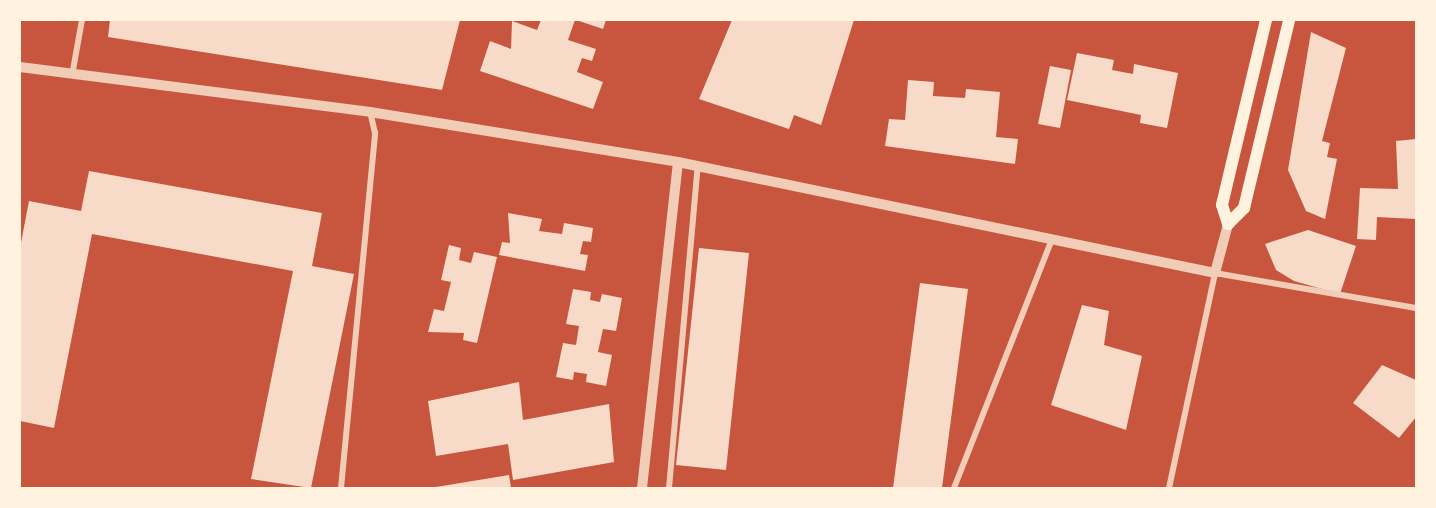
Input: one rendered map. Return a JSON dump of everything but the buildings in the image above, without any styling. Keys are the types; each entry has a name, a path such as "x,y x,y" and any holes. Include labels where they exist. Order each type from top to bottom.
{"main road":[{"path":"1266,20 1222,205 1228,224 1244,208 1289,20"}],"street":[{"path":"73,70 82,20"},
{"path":"20,67 73,70 370,112 678,162 1215,273 1416,308"},
{"path":"341,489 375,133 370,112"},
{"path":"642,489 678,162"},
{"path":"669,489 698,166"},
{"path":"1169,489 1215,273 1228,224"},
{"path":"954,489 1052,239"}]}
